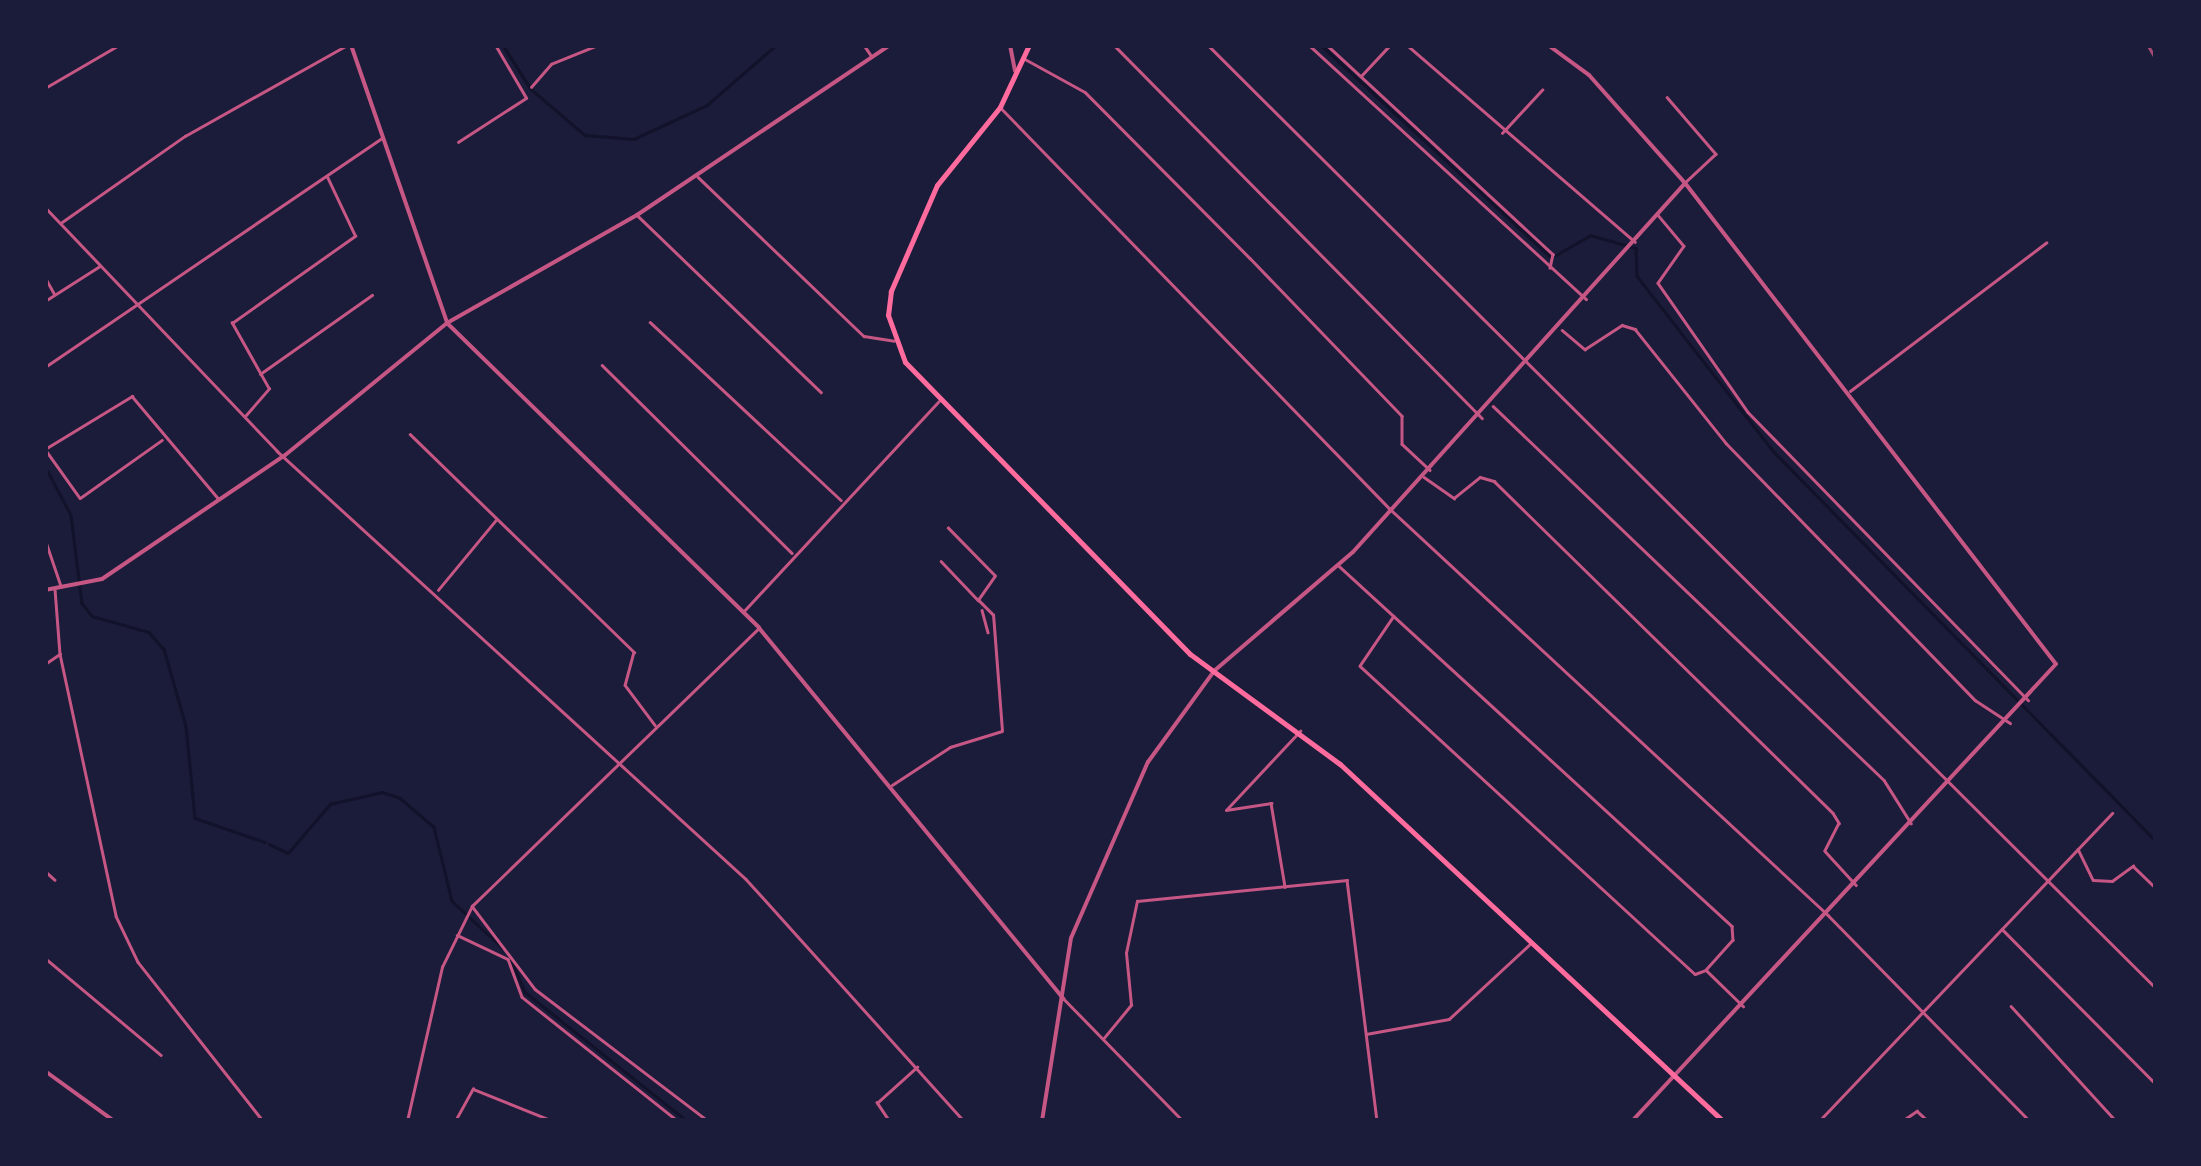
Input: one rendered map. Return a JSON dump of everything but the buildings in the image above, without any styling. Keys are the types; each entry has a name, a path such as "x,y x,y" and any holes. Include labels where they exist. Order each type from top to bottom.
{"main road":[{"path":"1029,45 1000,107 925,208 891,291 896,340 938,402 1214,671 1300,731 1723,1121"}],"street":[{"path":"45,88 119,45"},
{"path":"60,222 231,108 349,45 447,323 759,628 1064,998 1182,1121"},
{"path":"458,142 521,103 525,91 495,45"},
{"path":"531,87 580,47 598,45"},
{"path":"864,45 873,58"},
{"path":"45,590 78,586 219,500 284,456 447,323 698,177 890,45"},
{"path":"1010,45 1024,58 1085,92 1236,244 1402,416 1402,444 1430,470"},
{"path":"1010,45 1016,76"},
{"path":"1114,45 1482,418"},
{"path":"1208,45 1532,361 2156,988"},
{"path":"1309,45 1586,299"},
{"path":"1327,45 1553,254 1550,269"},
{"path":"1361,76 1390,45"},
{"path":"1407,45 1502,133 1633,244"},
{"path":"1548,45 1589,75 1685,183 2053,657 2054,672 2010,723 1911,822 1640,1118 1632,1121"},
{"path":"1502,133 1542,90"},
{"path":"1042,1121 1071,938 1126,797 1214,671 1338,565 1392,511 1562,330 1685,183 1716,154 1667,98"},
{"path":"1000,107 1392,511 1828,915 2030,1121"},
{"path":"45,367 381,139"},
{"path":"246,416 268,394 232,323 355,236 326,176"},
{"path":"698,177 864,336 896,340"},
{"path":"45,207 284,456 621,758 805,940 964,1121"},
{"path":"637,214 821,392"},
{"path":"1658,215 1684,246 1658,282 1748,412 2027,702"},
{"path":"1850,391 2046,244"},
{"path":"45,301 101,265"},
{"path":"45,277 56,295"},
{"path":"260,374 372,295"},
{"path":"650,322 842,501"},
{"path":"1562,330 1585,350 1622,325 1635,328 1726,443 1975,700 2010,723"},
{"path":"602,366 793,554"},
{"path":"163,439 80,498 45,449 128,395 219,500"},
{"path":"743,612 938,402"},
{"path":"1493,406 1884,780 1911,822"},
{"path":"410,434 634,652 625,686 655,726"},
{"path":"1424,477 1447,498 1480,477 1494,481 1833,813 1839,824 1826,851 1856,885"},
{"path":"437,591 496,520"},
{"path":"948,528 995,576 978,600"},
{"path":"45,539 58,588 60,654 122,931 264,1121"},
{"path":"890,787 950,746 999,737 990,634 993,616 941,561"},
{"path":"1338,565 1394,616 1732,926 1732,940 1706,970 1695,974 1360,666 1394,616"},
{"path":"983,609 978,620 990,634"},
{"path":"406,1121 456,934 472,906 759,628"},
{"path":"45,664 60,654"},
{"path":"1286,889 1272,803 1226,810 1300,731"},
{"path":"1819,1121 2112,813"},
{"path":"2078,849 2093,880 2112,881 2134,866 2156,888"},
{"path":"45,871 55,880"},
{"path":"1104,1039 1131,1005 1126,953 1137,900 1286,889 1347,880 1377,1121"},
{"path":"472,906 535,989 708,1121"},
{"path":"2001,928 2156,1084"},
{"path":"456,934 508,959 522,997 678,1121"},
{"path":"1366,1034 1449,1019 1532,942"},
{"path":"45,958 162,1054"},
{"path":"1706,970 1743,1006"},
{"path":"2011,1006 2116,1121"},
{"path":"889,1121 876,1103 917,1067"},
{"path":"45,1070 114,1121"},
{"path":"455,1121 467,1090 553,1121"},
{"path":"1902,1121 1917,1111 1928,1121"}],"waterway":[{"path":"503,45 529,86"},
{"path":"531,89 585,135 634,139 707,105 776,45"},
{"path":"1321,45 1551,257"},
{"path":"1556,255 1590,235 1636,248 1637,276 1774,452 2156,841"},
{"path":"45,466 71,515 82,603 92,616 149,632 164,649 186,726 195,818 265,842"},
{"path":"269,844 288,853 330,804 382,792 400,798 434,827 452,901 503,948"},
{"path":"511,959 525,992 687,1121"}],"railway":[{"path":"2148,45 2156,59"}]}
